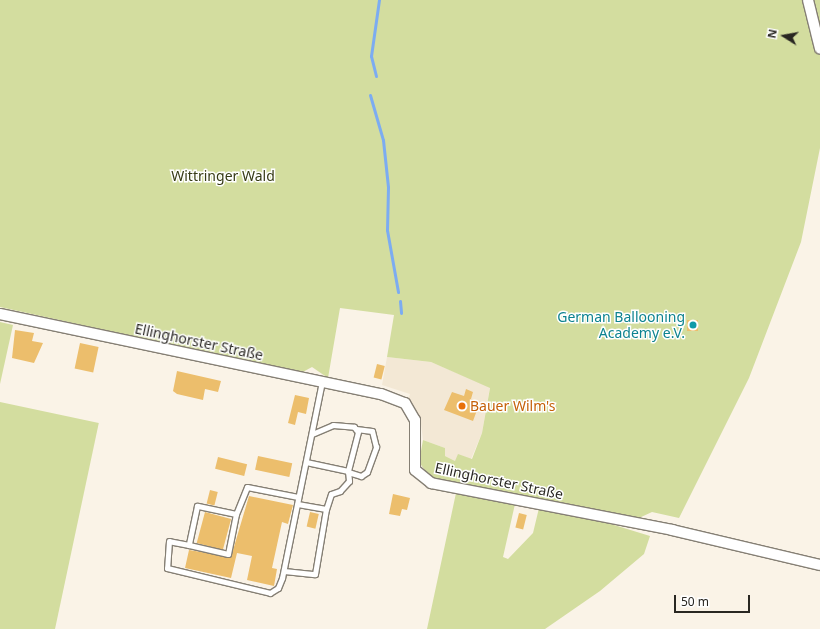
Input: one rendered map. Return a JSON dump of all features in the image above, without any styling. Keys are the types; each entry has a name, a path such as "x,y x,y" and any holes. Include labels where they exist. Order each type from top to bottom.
{"street":[{"path":"808,0 820,48"},
{"name":"Ellinghorster Straße","path":"0,314 322,382 405,403 415,420 415,470 430,483 672,530 820,565"}],"lane":[{"path":"298,497 247,487 236,514 228,554 169,541 167,568 270,593 278,588 284,571 322,382"},
{"path":"306,462 348,471 361,476 367,472 376,447 372,431 333,425 312,434"},
{"path":"284,571 315,574 326,509 331,494 340,491 349,481 348,471 356,429"},
{"path":"297,504 326,509"},
{"path":"189,545 198,506 236,514"}],"shaded area":[{"path":"387,357 431,362 490,387 482,433 471,459 455,461 445,456 445,448 423,440 420,416 408,400 410,394 382,385"}],"green space":[{"name":"Wittringer Wald","path":"0,0 820,0 820,148 801,242 749,378 679,518 652,512 639,518 431,479 419,462 423,440 445,448 445,456 455,461 458,454 472,459 482,433 490,388 431,362 387,357 394,315 340,308 328,378 312,367 301,373 0,307"},
{"path":"0,322 13,325 0,384"},
{"path":"0,402 99,423 55,629 0,629"},
{"path":"456,493 515,504 503,557 508,559 533,533 539,508 588,517 650,536 644,554 600,591 545,629 427,629"}],"building":[{"name":"German Ballooning Academy e.V.","path":"687,320 698,320 698,331 687,331"},
{"path":"15,330 34,333 32,341 43,343 34,363 12,358"},
{"path":"80,343 99,347 93,372 75,368"},
{"path":"377,364 385,366 381,380 374,378"},
{"path":"177,371 221,381 218,392 205,389 203,400 177,394 173,391"},
{"name":"Bauer Wilm's","path":"466,389 473,392 471,399 480,402 473,421 444,410 452,392 464,396"},
{"path":"295,395 309,398 306,414 298,412 295,425 288,423"},
{"path":"258,456 292,463 289,477 255,470"},
{"path":"218,457 247,464 244,476 215,469"},
{"path":"210,490 218,492 214,506 207,504"},
{"path":"393,494 410,498 407,510 402,509 400,516 389,514"},
{"path":"249,496 293,505 288,524 282,522 272,568 277,569 274,586 247,580 252,556 237,553 231,578 185,568 189,550 231,557"},
{"path":"205,512 231,519 223,550 197,543"},
{"path":"310,512 319,514 315,529 307,527"},
{"path":"519,513 527,515 523,529 515,528"}],"waterway":[{"path":"376,76 371,56 379,0"},
{"path":"370,95 383,140 388,187 387,230 398,292"},
{"path":"400,301 401,313"}],"place":[{"name":"German Ballooning Academy e.V.","path":"693,325"},
{"name":"Bauer Wilm's","path":"462,406"}]}
